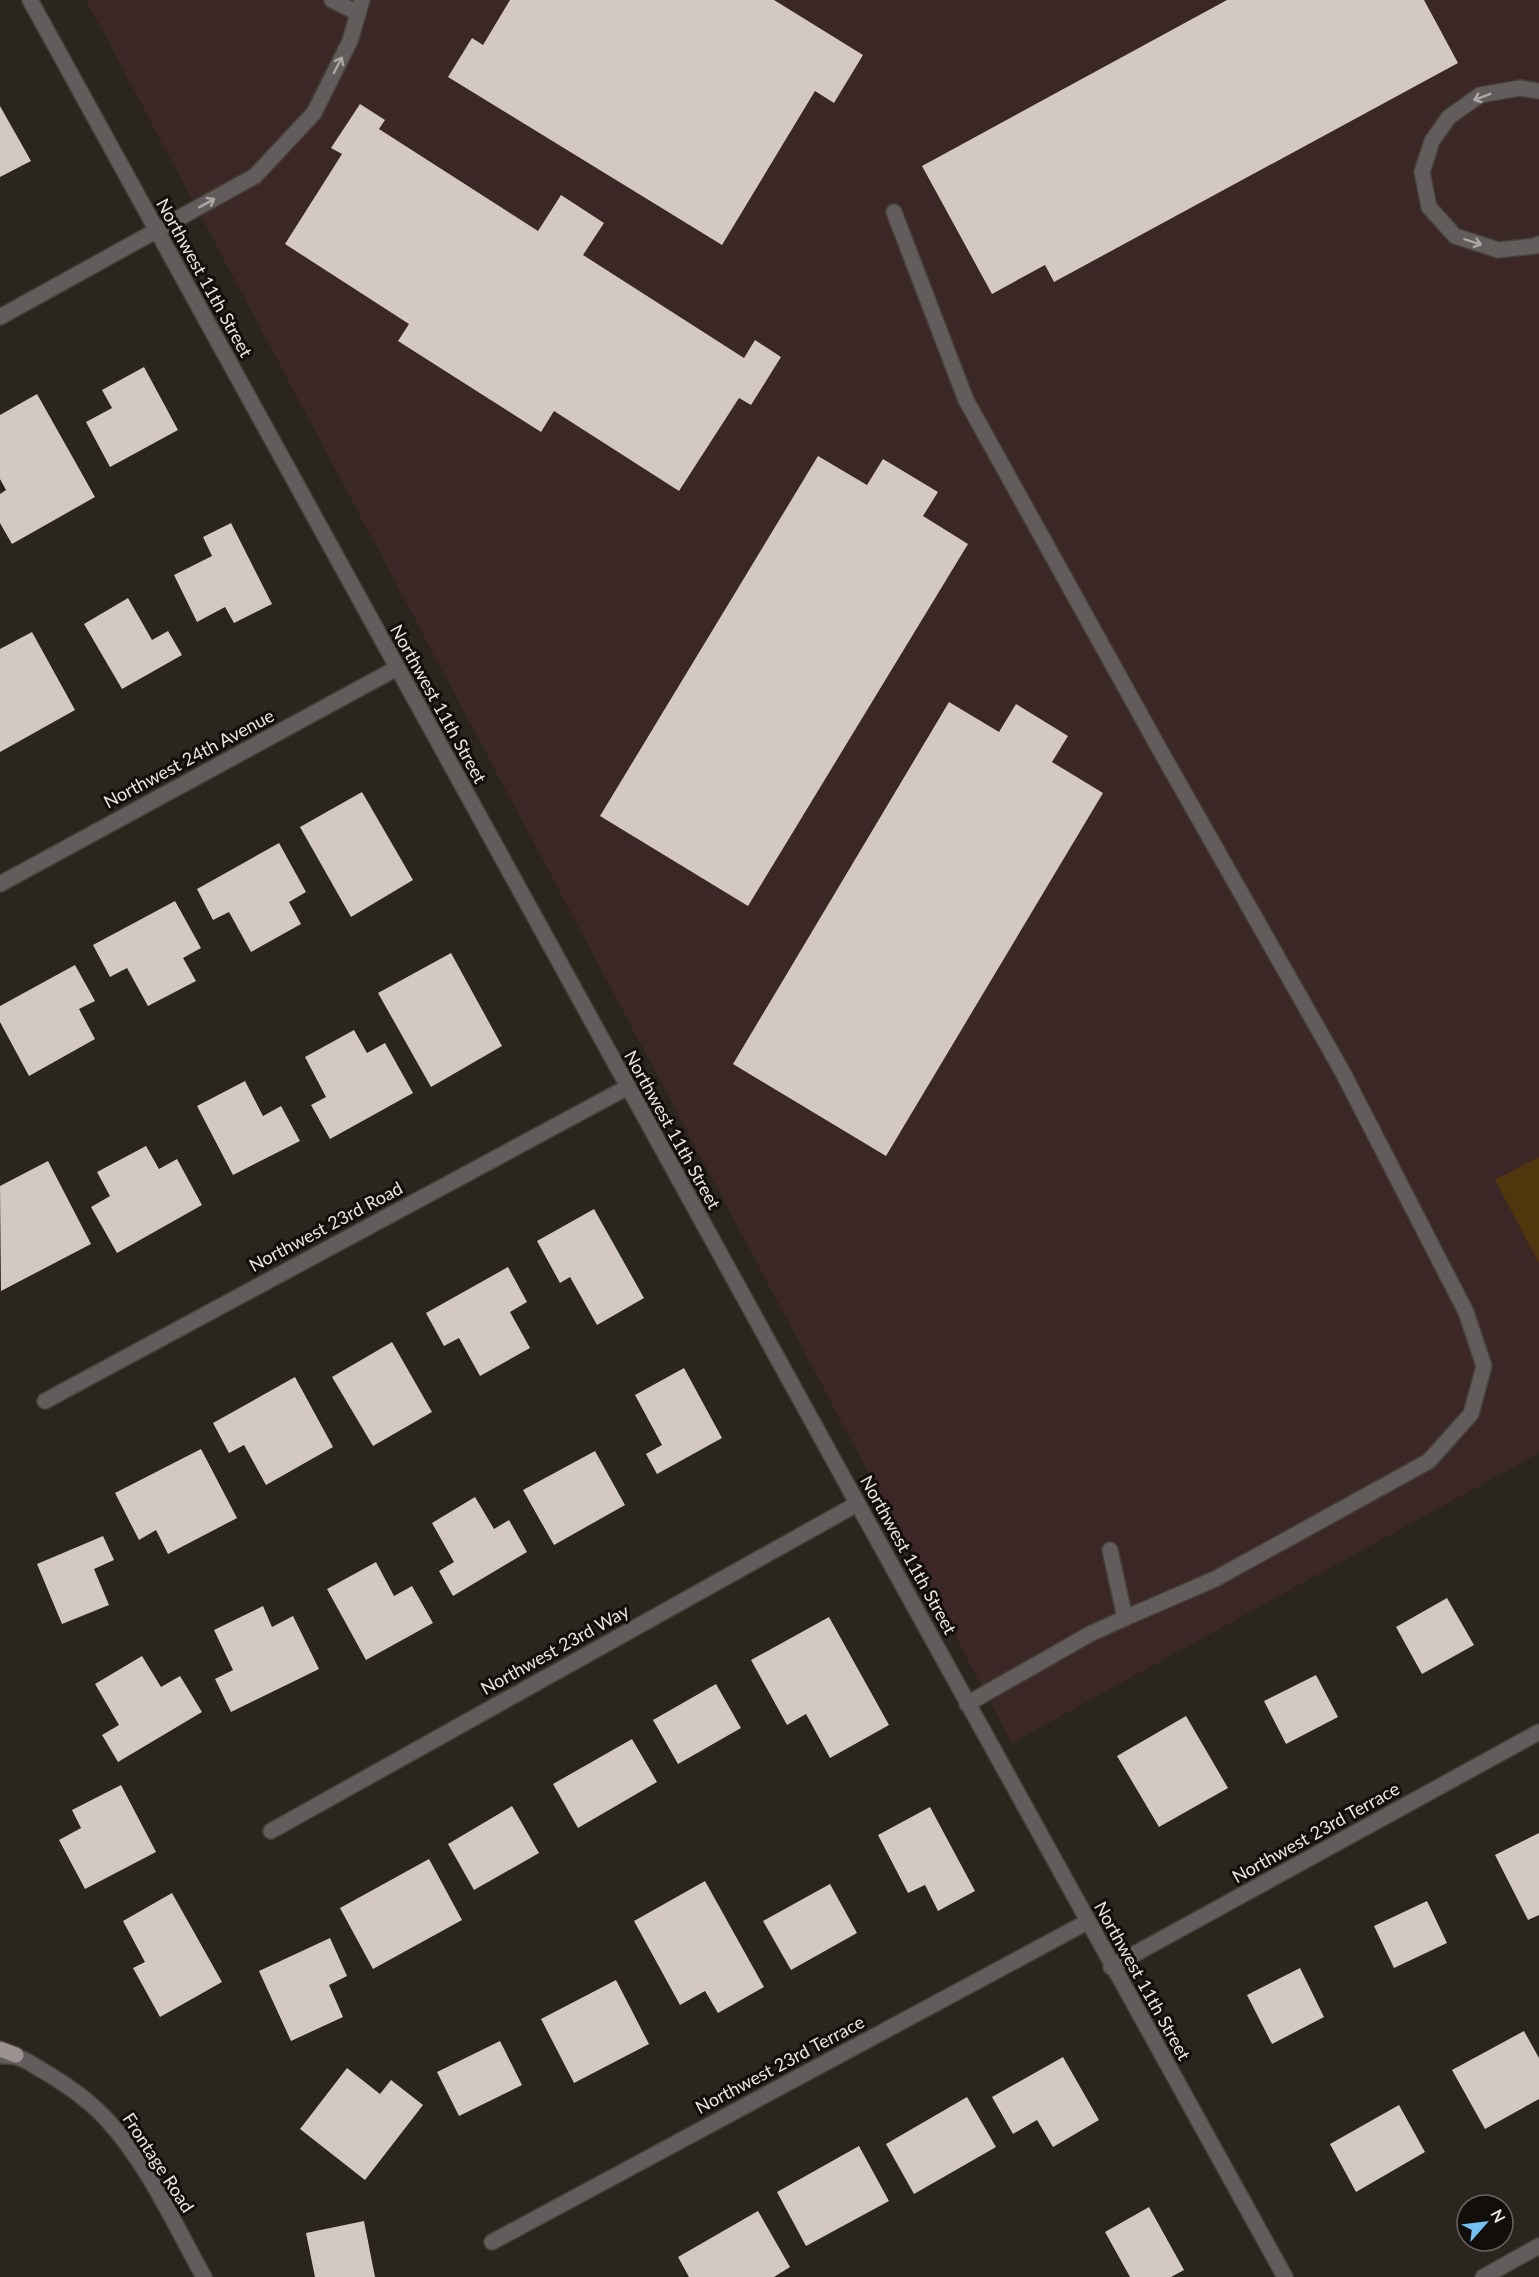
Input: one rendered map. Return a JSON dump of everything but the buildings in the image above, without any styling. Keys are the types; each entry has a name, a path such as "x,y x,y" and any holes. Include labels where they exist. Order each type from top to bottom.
{"main road":[{"path":"0,2049 16,2055"}],"street":[{"name":"Northwest 11th Street","path":"30,0 626,1088 1111,1967 1285,2277"},
{"path":"0,317 255,176 314,113 350,40 360,6 332,0"},
{"path":"1539,91 1520,88 1480,95 1449,117 1432,141 1422,172 1429,207 1455,236 1497,250 1539,244"},
{"path":"894,212 966,400 1160,750 1342,1071 1466,1312 1484,1366 1471,1414 1429,1461 1215,1579 1125,1617 967,1704"},
{"name":"Northwest 24th Avenue","path":"0,884 397,668"},
{"name":"Northwest 23rd Road","path":"45,1401 626,1088"},
{"name":"Northwest 23rd Way","path":"271,1831 857,1504"},
{"path":"1110,1550 1125,1617"},
{"name":"Northwest 23rd Terrace","path":"1111,1967 1539,1732"},
{"name":"Northwest 23rd Terrace","path":"492,2242 1087,1922"},
{"path":"0,2056 16,2055"},
{"name":"Frontage Road","path":"16,2055 69,2086 107,2120 139,2163 204,2277"},
{"path":"1483,2277 1539,2246"}],"shaded area":[{"path":"86,0 1539,0 1539,1453 1012,1743"},
{"path":"1539,1157 1539,1263 1495,1180"}]}
